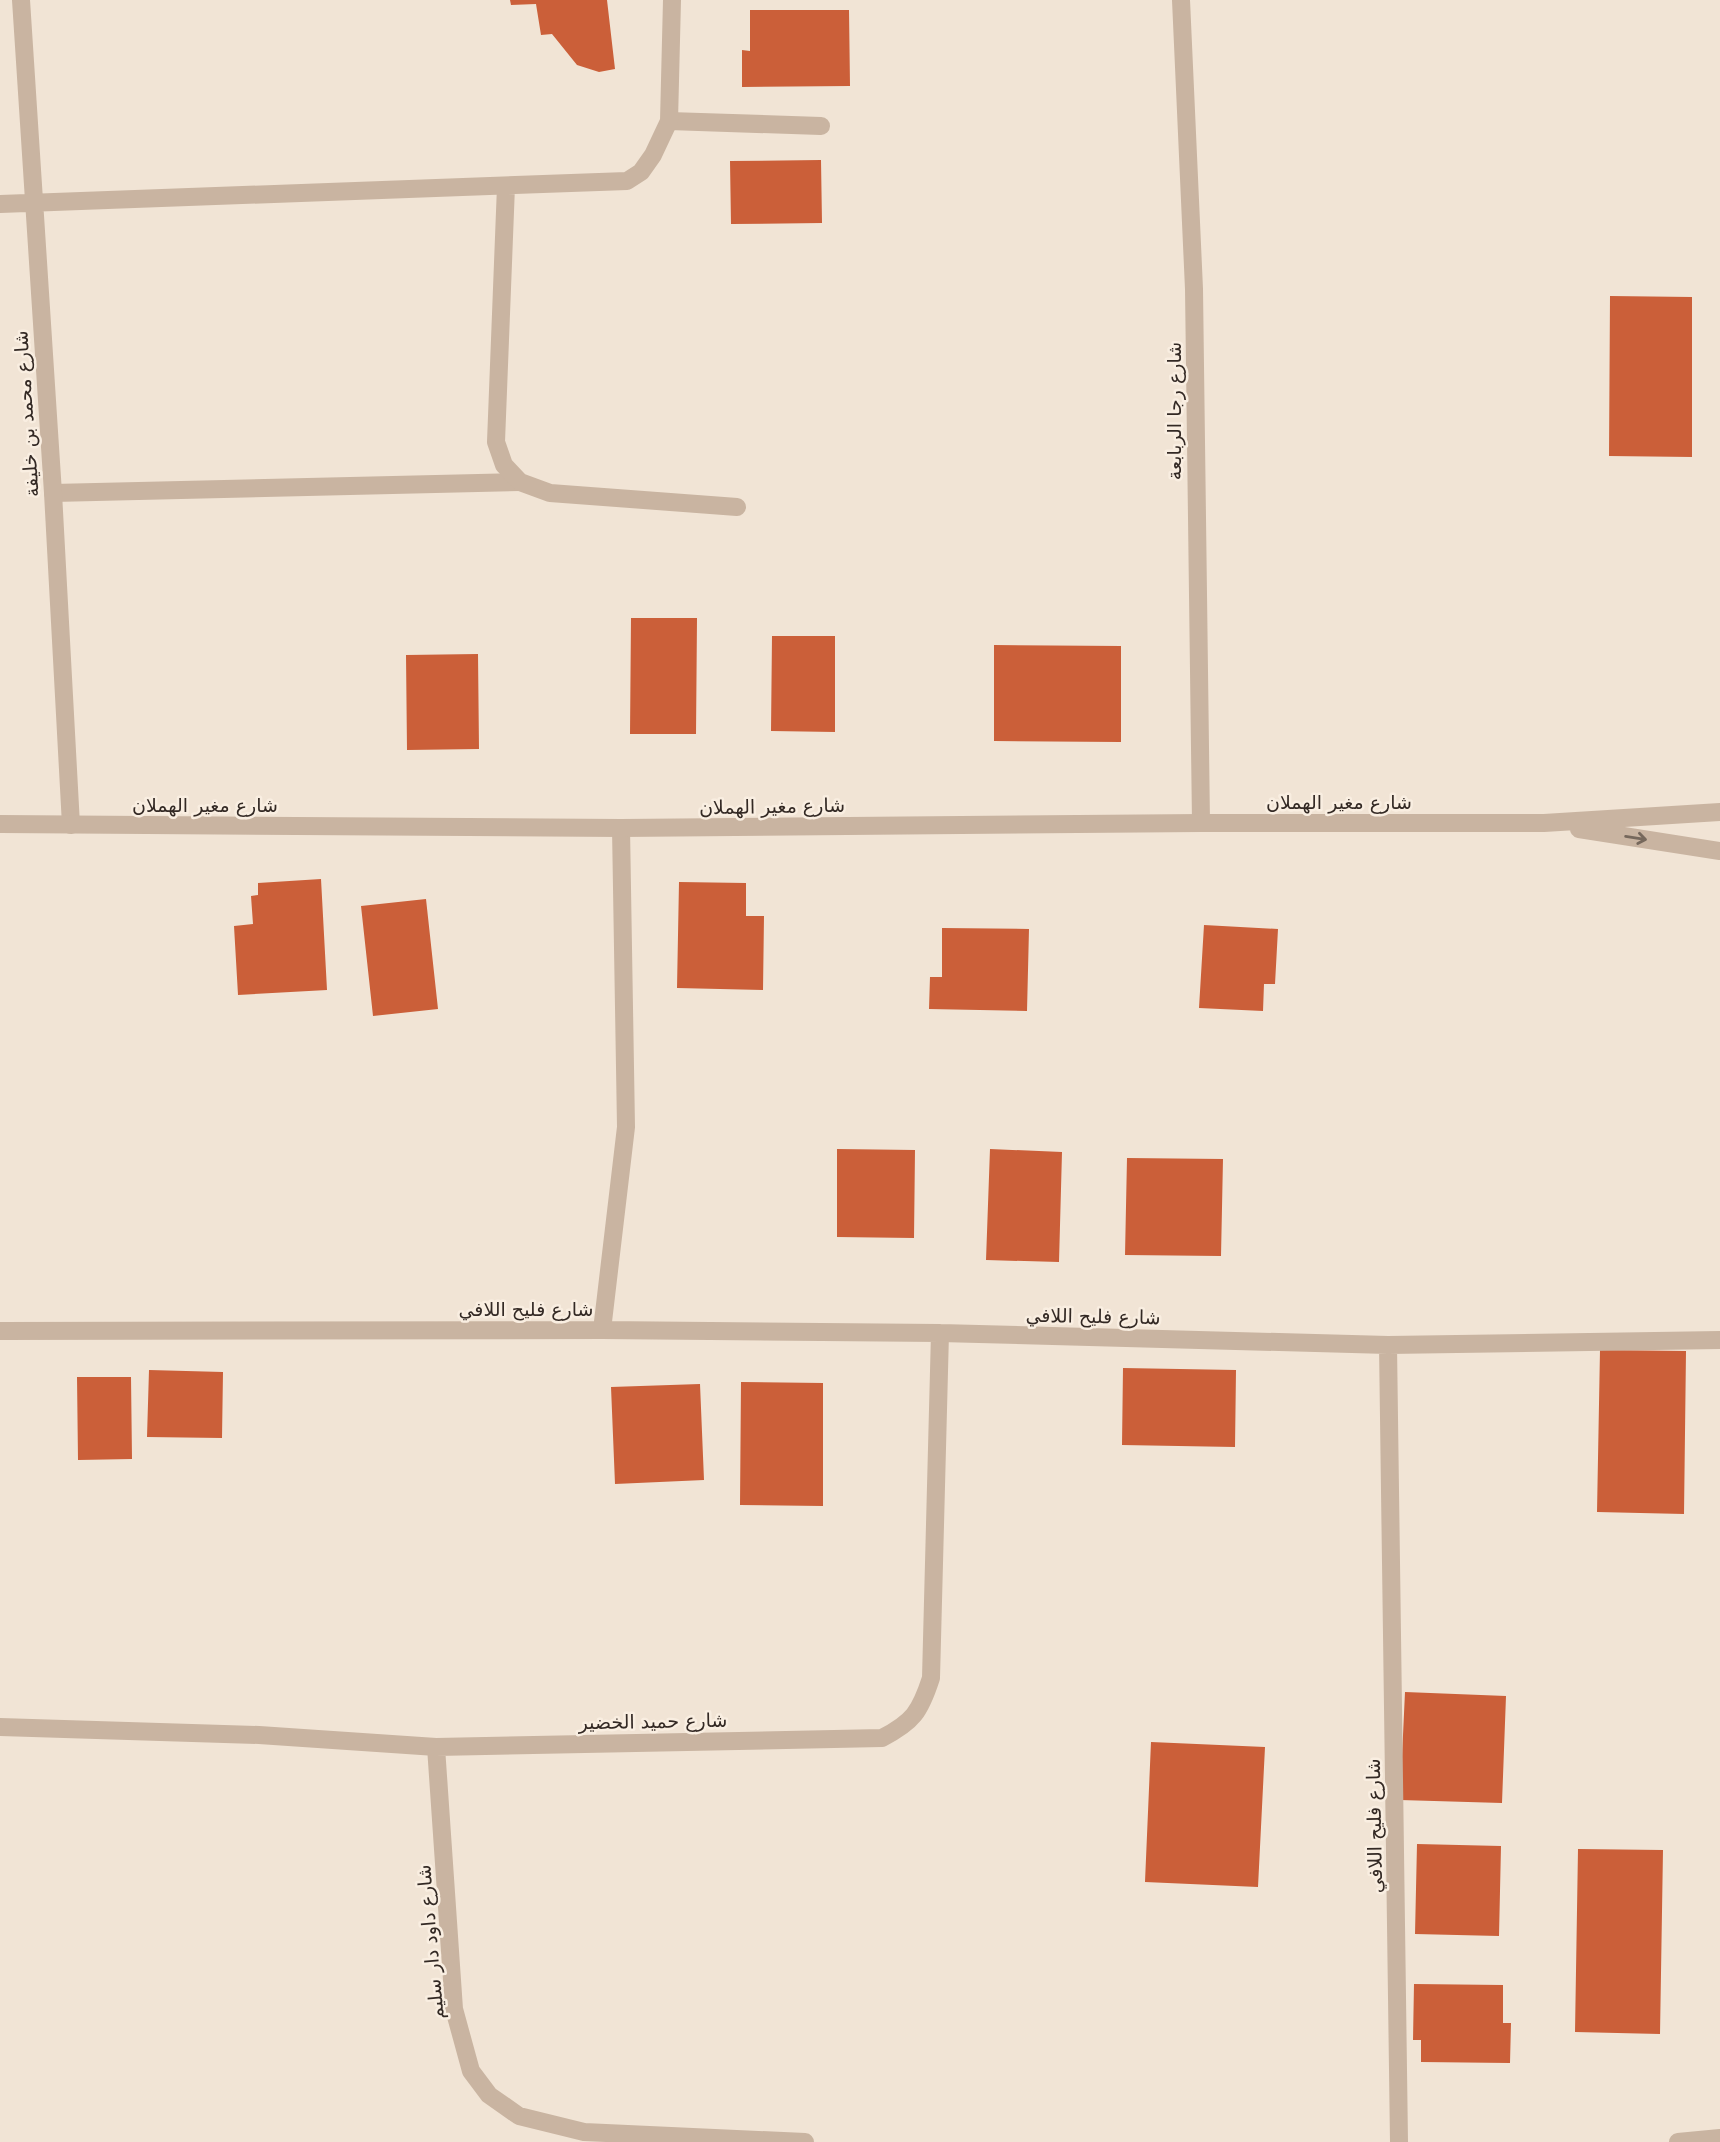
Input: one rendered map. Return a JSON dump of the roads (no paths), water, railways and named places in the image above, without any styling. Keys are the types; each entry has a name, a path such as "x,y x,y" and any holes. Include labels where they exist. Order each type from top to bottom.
{"street":[{"name":"شارع محمد بن خليفة","path":"21,0 32,203 53,493 71,825"},
{"path":"0,204 627,181 641,172 653,155 669,121 672,0"},
{"name":"شارع رجا الربابعة","path":"1181,0 1194,289 1201,823"},
{"path":"669,121 821,125"},
{"path":"506,186 496,442 504,465 520,482"},
{"path":"53,493 520,482 550,493 737,507"},
{"name":"شارع مغير الهملان","path":"0,824 621,828 1201,823 1544,824 1720,813"},
{"name":"شارع مغير الهملان","path":"1544,824 1720,850"},
{"path":"602,1330 626,1127 621,828"},
{"name":"شارع فليح اللافي","path":"0,1331 602,1330 940,1333 1388,1345 1399,2142"},
{"name":"شارع حميد الخضير","path":"0,1727 259,1735 436,1747 882,1738 906,1725 923,1702 931,1678 940,1333"},
{"path":"1388,1345 1720,1340"},
{"name":"شارع داود دار سليم","path":"436,1747 454,2008 471,2071 489,2095 519,2116 584,2132 805,2142"},
{"path":"1678,2142 1720,2138"}]}
